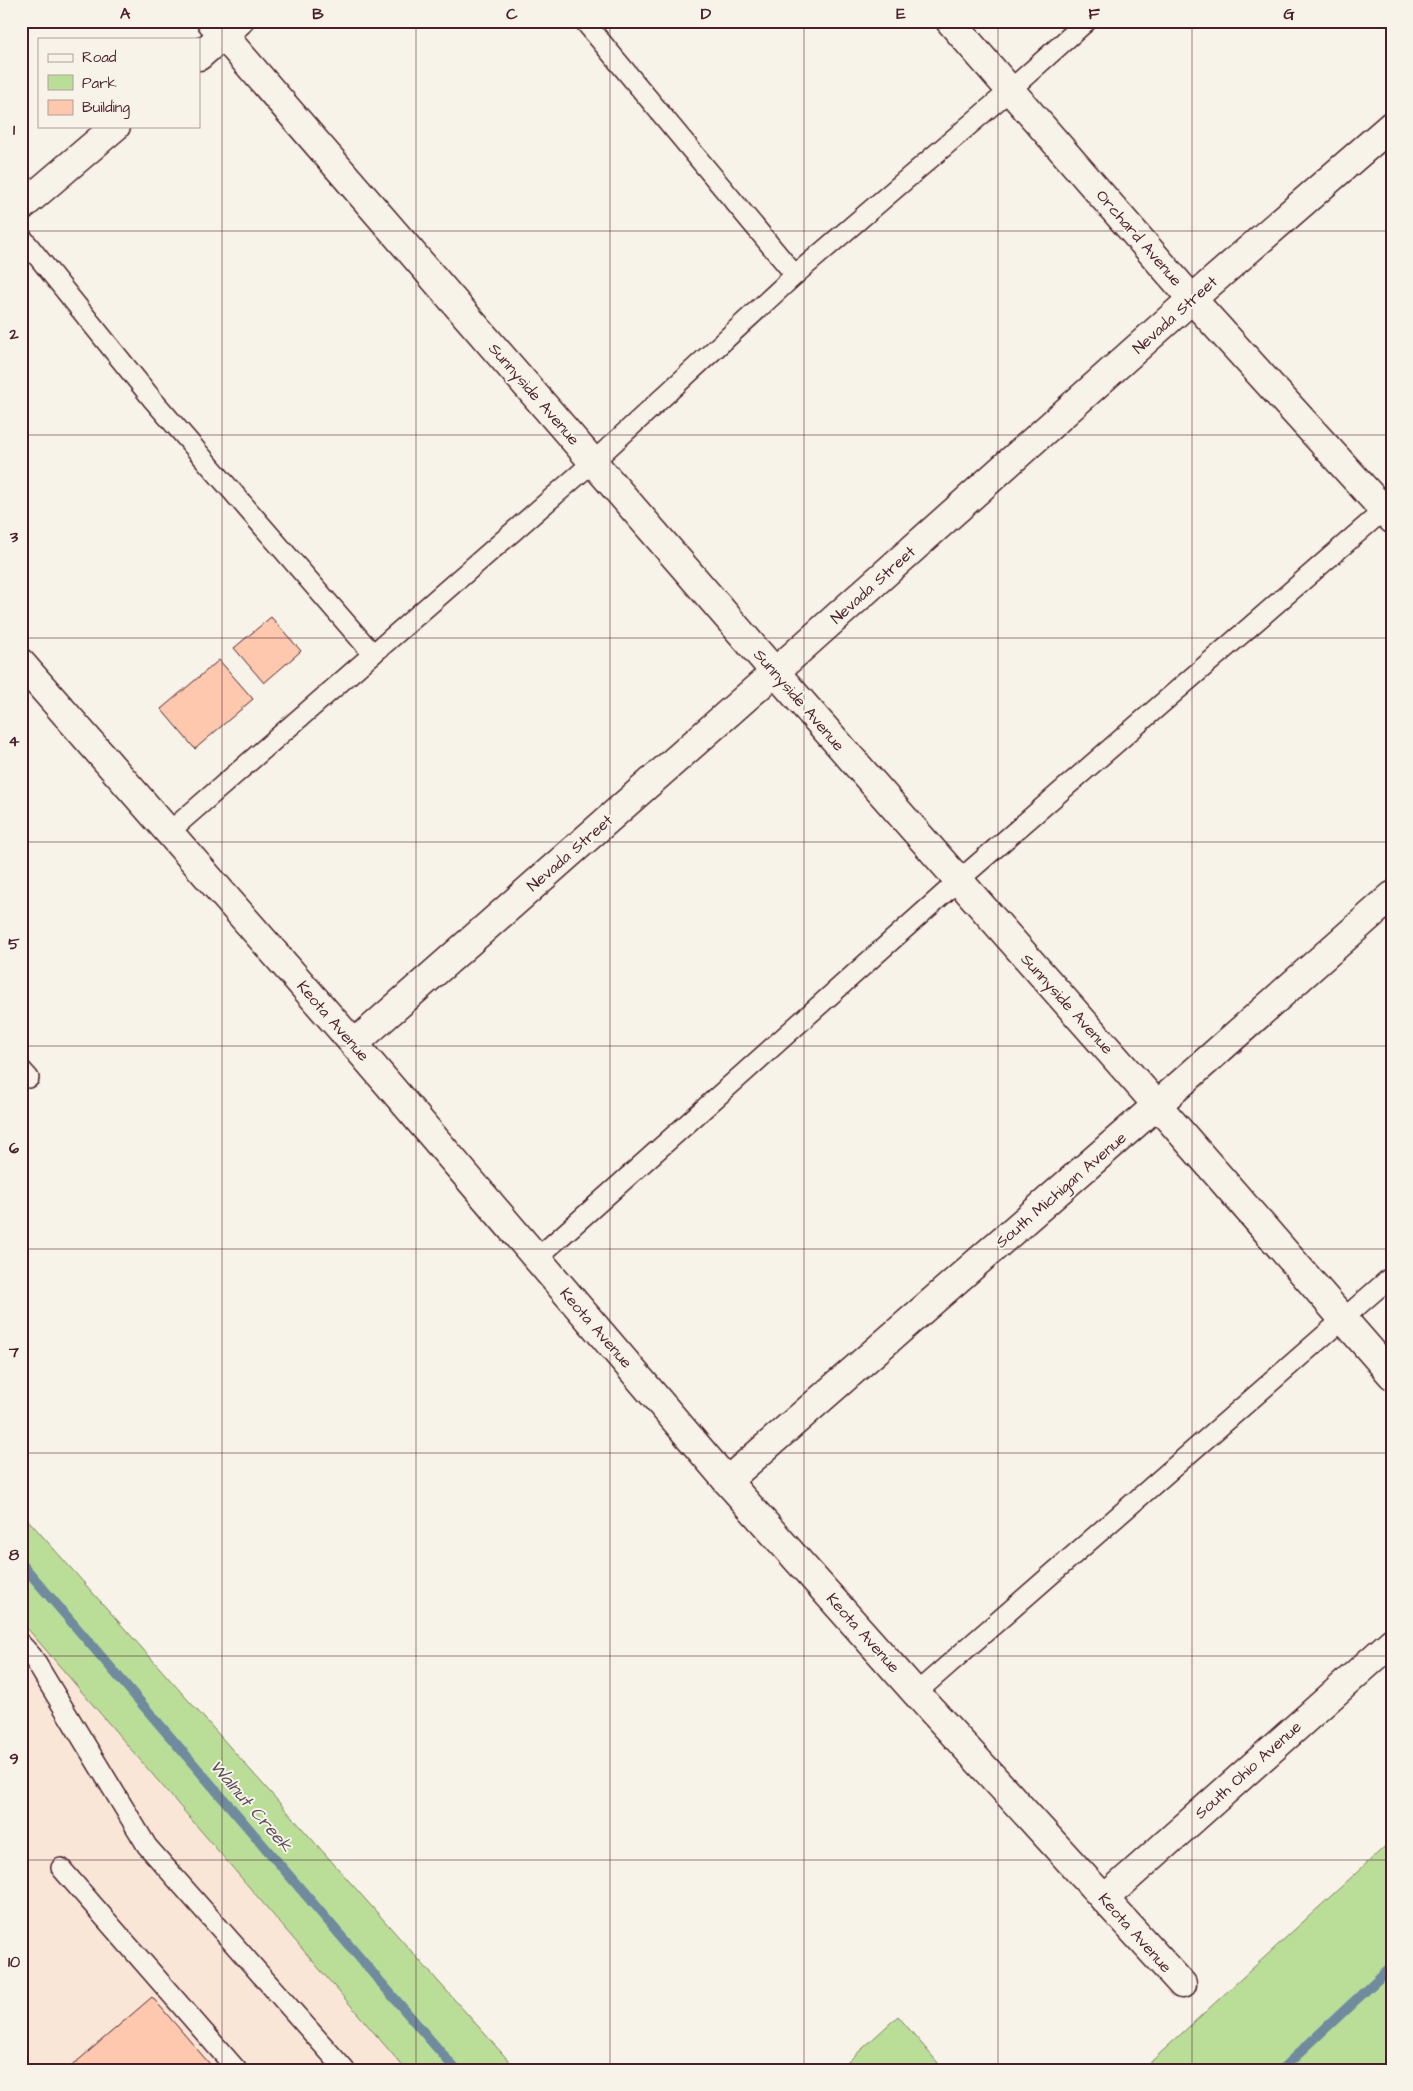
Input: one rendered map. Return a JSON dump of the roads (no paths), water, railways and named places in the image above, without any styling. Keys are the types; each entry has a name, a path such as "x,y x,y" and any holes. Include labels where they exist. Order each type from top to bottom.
{"street":[{"name":"Orchard Avenue","path":"950,21 1009,91 1192,298 1389,511"},
{"path":"200,55 224,26"},
{"name":"Sunnyside Avenue","path":"224,26 593,462 1392,1375"},
{"name":"Nevada Street","path":"354,1044 775,672 1192,298 1392,125"},
{"path":"21,207 114,128"},
{"name":"Keota Avenue","path":"21,663 354,1044 727,1481 916,1693 1182,1984"},
{"name":"South Michigan Avenue","path":"727,1481 1157,1105 1392,896"},
{"name":"South Ohio Avenue","path":"1104,1899 1392,1642"}],"lane":[{"path":"584,21 795,275"},
{"path":"169,832 593,462 795,275 1009,91 1086,21"},
{"path":"21,236 153,400 373,654"},
{"path":"536,1259 958,881 1389,511"},
{"path":"916,1693 1392,1276"},
{"path":"21,1644 32,1656 147,1846 345,2070"},
{"path":"61,1868 237,2070"}],"waterway":[{"name":"Walnut Creek","path":"21,1563 456,2070"},
{"path":"1281,2070 1392,1966"}]}
